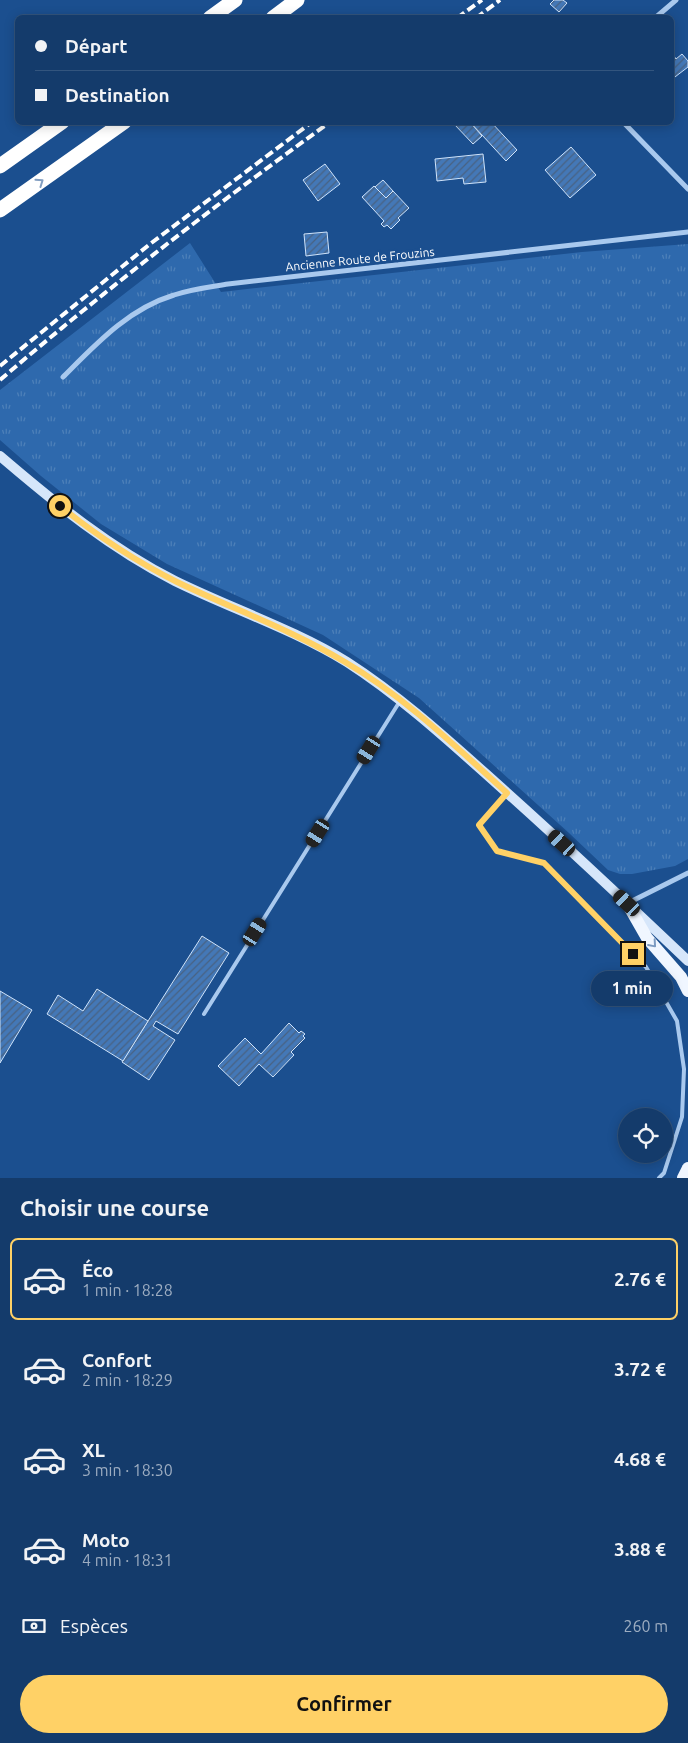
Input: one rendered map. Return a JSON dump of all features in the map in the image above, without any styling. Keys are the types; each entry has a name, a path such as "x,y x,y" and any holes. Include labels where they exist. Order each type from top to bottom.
{"highway":[{"path":"214,15 234,0"},
{"path":"277,15 298,0"},
{"path":"0,166 58,125"},
{"path":"0,210 120,125"}],"main road":[{"path":"0,456 72,516 128,554 177,582 306,640 347,662 400,701 507,793 688,961"},
{"path":"627,903 647,938 681,977 688,991"},
{"path":"683,1178 688,1168"}],"street":[{"path":"658,15 676,0"},
{"path":"626,125 688,189"},
{"name":"Ancienne Route de Frouzins","path":"63,377 118,324 160,300 194,290 228,284 688,232"},
{"path":"627,903 688,873"}],"lane":[{"path":"204,1014 400,701"},
{"path":"507,793 479,825 497,851 544,863 646,967 677,1022 684,1069 682,1117 664,1173 659,1178"}],"green space":[{"path":"190,243 221,292 582,252 688,244 688,859 675,866 632,874 620,874 608,870 419,698 323,635 167,564 101,524 0,440 0,390"}],"building":[{"path":"554,0 563,0 567,3 559,12 550,4"},
{"path":"682,54 688,61 688,67 674,78 674,56 676,59"},
{"path":"455,125 473,125 482,136 473,144"},
{"path":"473,125 494,125 517,150 506,161"},
{"path":"571,147 596,175 570,198 545,170"},
{"path":"483,154 486,182 464,184 463,178 437,181 435,159"},
{"path":"325,164 340,184 318,201 303,180"},
{"path":"383,180 393,191 386,198 375,187"},
{"path":"374,186 386,198 393,191 409,208 398,218 400,220 391,229 387,225 384,227 381,224 384,221 362,197"},
{"path":"327,232 329,253 306,256 304,234"},
{"path":"202,936 229,953 178,1034 156,1021 153,1026 175,1040 149,1080 122,1062"},
{"path":"97,989 148,1021 123,1061 47,1014 58,995 83,1011"},
{"path":"0,991 32,1010 0,1063"},
{"path":"289,1023 299,1033 301,1031 305,1034 303,1036 305,1038 291,1052 294,1055 273,1077 259,1064 239,1086 218,1066 245,1038 261,1054"}],"railway":[{"path":"461,15 482,0"},
{"path":"480,15 500,0"},
{"path":"0,366 150,244 308,125"},
{"path":"0,380 162,248 326,125"}],"route":[{"path":"60,506 99,535 155,570 177,582 306,640 347,662 400,701 507,793 479,825 497,851 544,863 633,954"}]}
